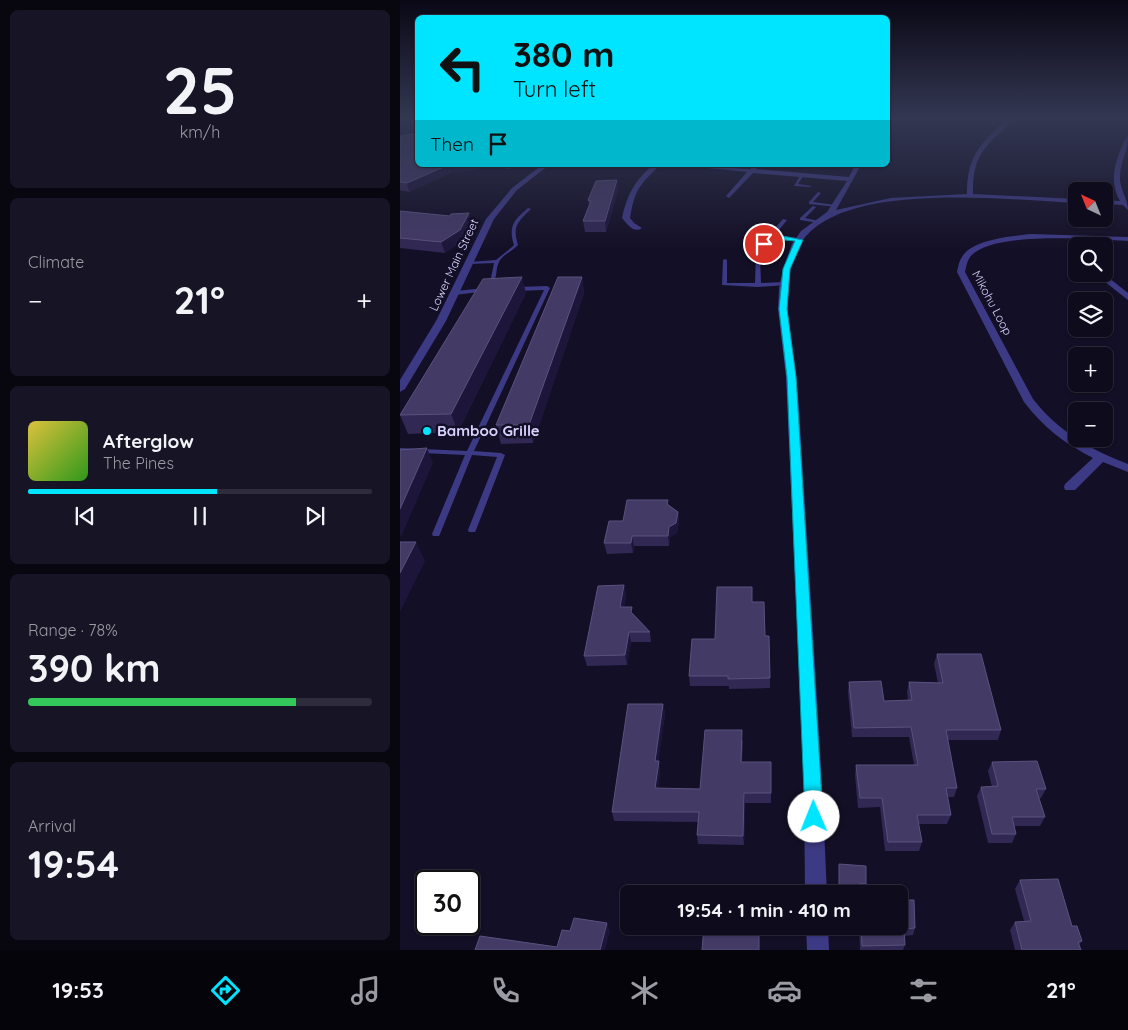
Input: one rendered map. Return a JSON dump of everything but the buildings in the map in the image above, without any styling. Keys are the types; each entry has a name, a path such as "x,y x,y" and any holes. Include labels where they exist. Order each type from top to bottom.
{"street":[{"path":"970,195 970,175 973,161"},
{"path":"1120,161 1115,174 1117,189 1126,206"},
{"name":"Lower Main Street","path":"400,390 441,321 498,206 526,179 543,167"},
{"path":"638,228 631,225 626,218 633,189 642,177 654,167"},
{"path":"703,167 850,179"},
{"path":"729,196 754,167"},
{"path":"816,885 812,760 791,377 783,309 784,284 787,269 799,240 835,207 857,167"},
{"path":"835,207 861,205 906,197 970,195 1068,200"},
{"path":"1113,204 1126,206"},
{"path":"835,207 861,205"},
{"name":"Mikohu Loop","path":"1068,238 1019,238 983,245 963,259 962,272 1028,400 1037,413 1068,440 1128,468"},
{"name":"Mikohu Loop","path":"1113,239 1128,239"},
{"path":"1109,282 1128,297"},
{"path":"1070,487 1101,457"},
{"path":"817,935 818,950"}],"lane":[{"path":"802,176 796,185 810,186"},
{"path":"819,193 810,203 835,207"},
{"path":"814,207 802,219 817,222"},
{"path":"456,291 489,283 493,279 499,258 510,253 516,245 513,235 517,219 528,209"},
{"path":"758,285 758,254 785,220"},
{"path":"772,236 799,240"},
{"path":"725,260 724,284 784,284"},
{"path":"470,263 497,261"},
{"path":"436,534 469,453 546,288 507,289"},
{"path":"456,291 488,290"},
{"path":"400,450 501,455 472,530"}],"place":[{"name":"Bamboo Grille","path":"427,431"}],"route":[{"path":"764,244 772,236 799,240 787,269 783,309 791,377 814,817"}]}
